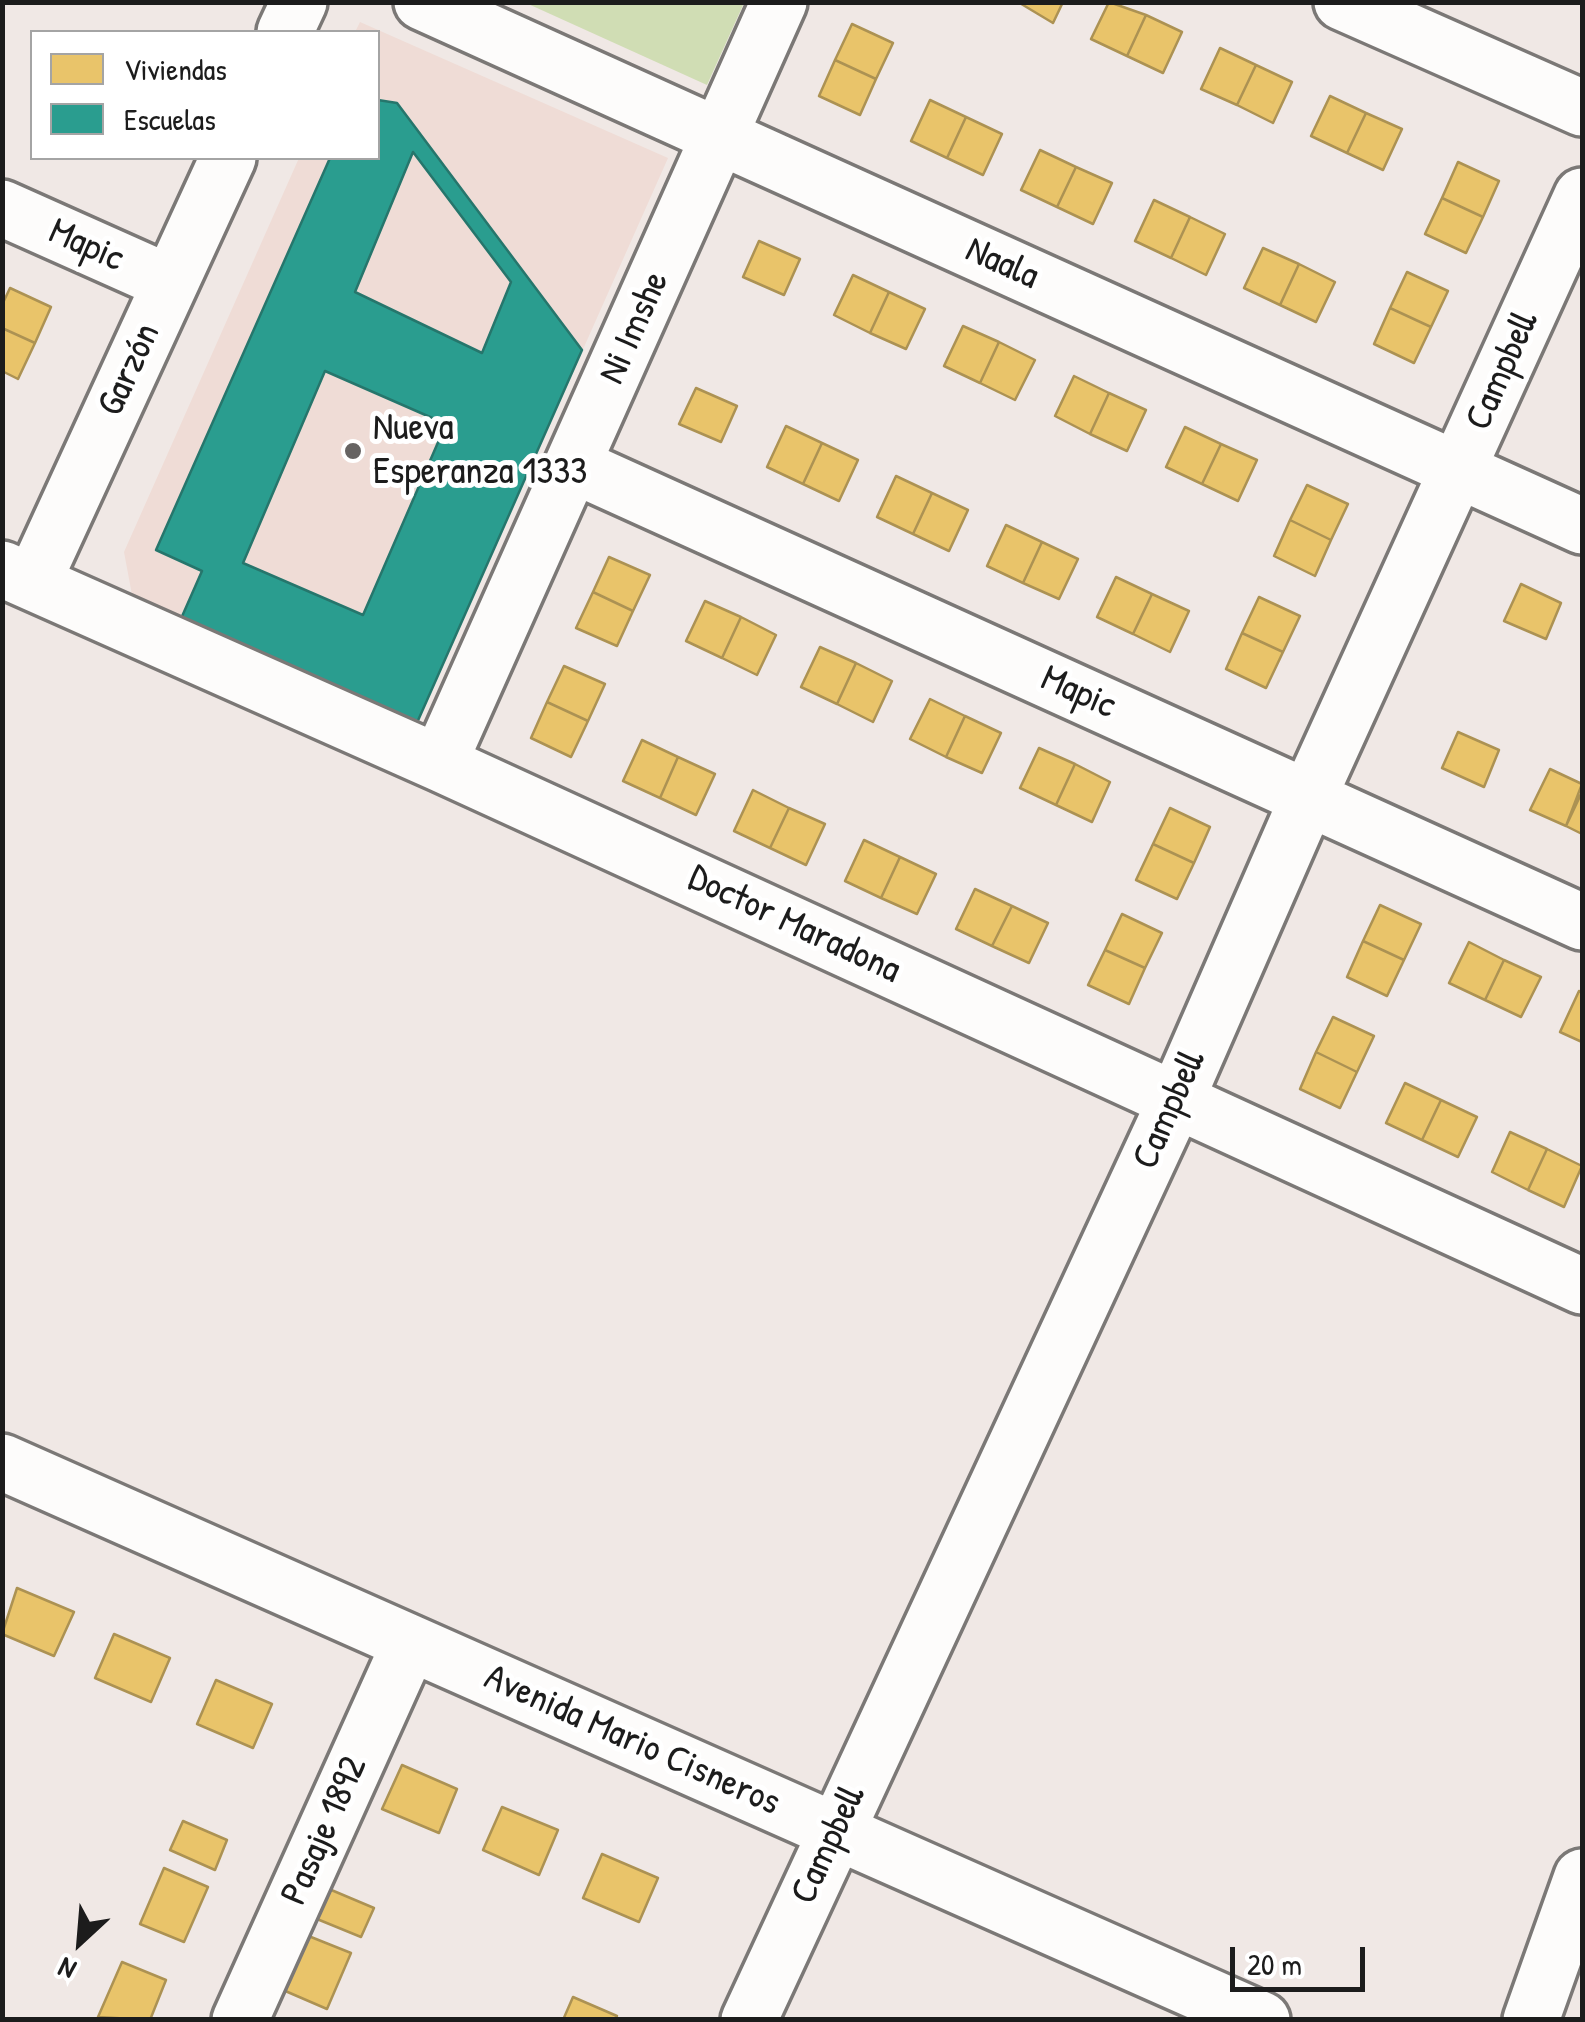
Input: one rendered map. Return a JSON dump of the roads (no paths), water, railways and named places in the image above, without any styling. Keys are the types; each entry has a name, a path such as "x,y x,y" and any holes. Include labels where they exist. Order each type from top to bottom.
{"street":[{"path":"286,30 299,2"},
{"name":"Naala","path":"422,2 1582,526"},
{"name":"Ni Imshe","path":"439,763 779,2"},
{"path":"1342,2 1582,108"},
{"name":"Garzón","path":"18,576 170,283 227,160"},
{"name":"Campbell","path":"750,2020 1176,1100 1308,798 1582,196"},
{"name":"Mapic","path":"2,208 170,283"},
{"name":"Mapic","path":"574,465 1582,922"},
{"name":"Doctor Maradona","path":"18,576 439,763 1582,1286"},
{"name":"Avenida Mario Cisneros","path":"8,1481 410,1643 1262,2020"},
{"name":"Pasaje 1892","path":"240,2020 410,1643"},
{"path":"1531,2020 1582,1877"}],"place":[{"name":"Nueva Esperanza 1333","path":"353,451"}]}
